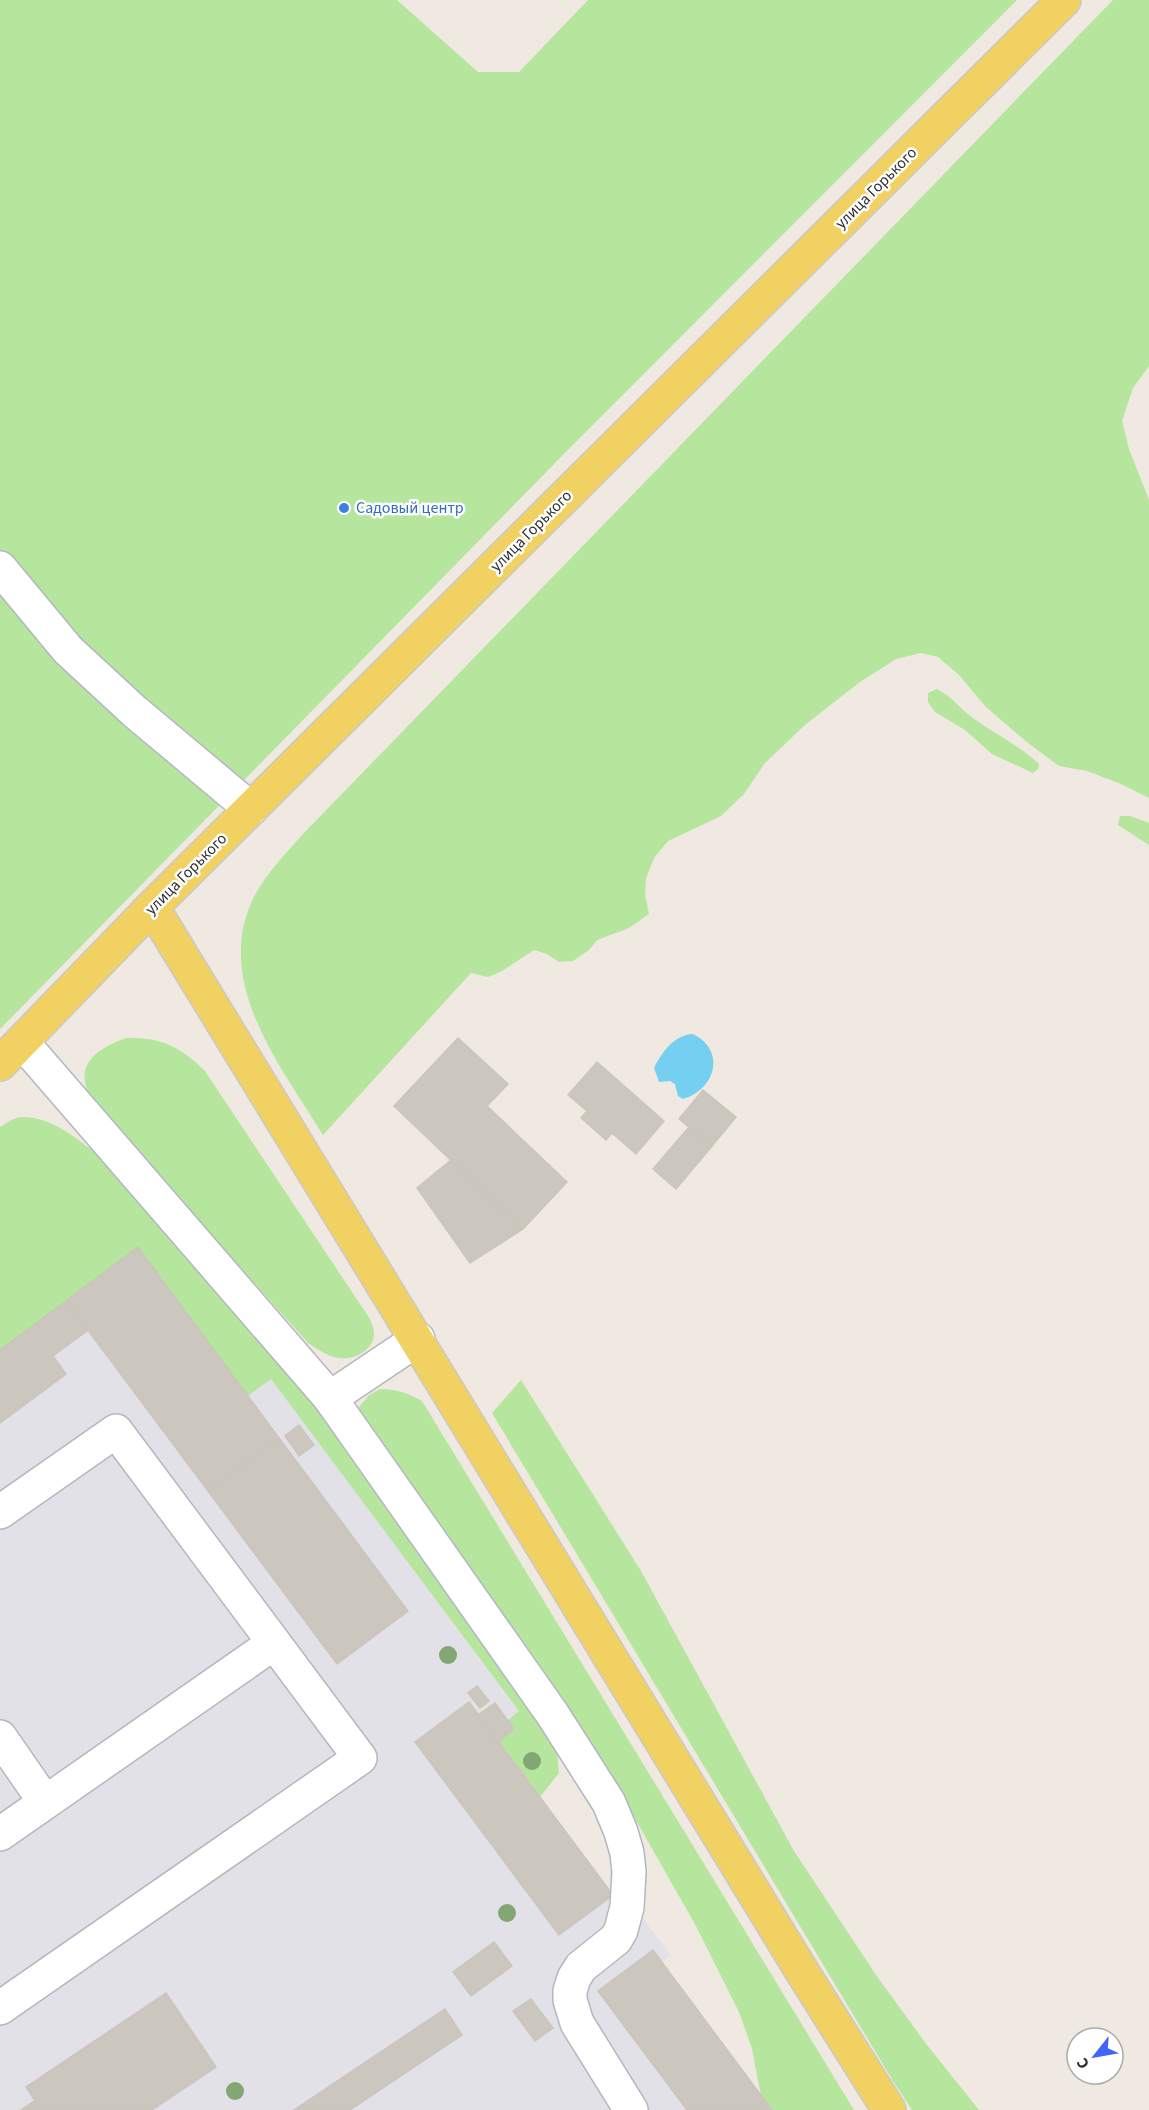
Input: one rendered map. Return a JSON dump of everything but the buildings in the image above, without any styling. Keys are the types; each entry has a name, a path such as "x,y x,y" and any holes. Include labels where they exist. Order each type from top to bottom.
{"main road":[{"name":"улица Горького","path":"11,1053 152,907 1064,0"},
{"path":"152,907 889,2110"}],"lane":[{"path":"0,568 68,650 134,711 251,809"},
{"path":"11,1053 330,1398 554,1715 609,1803 627,1853 629,1872 627,1907 621,1930 610,1946 581,1967 574,1978 570,2000 577,2023 631,2110"},
{"path":"330,1398 418,1339"},
{"path":"0,1512 116,1431 360,1758 0,2008"},
{"path":"0,1834 274,1643"},
{"path":"0,1737 45,1802"}],"shaded area":[{"path":"138,1247 248,1395 271,1378 519,1711 508,1720 514,1729 498,1742 613,1895 640,1914 670,1955 662,1962 772,2110 0,2110 0,1350"}],"green space":[{"path":"0,0 397,0 478,72 519,72 588,0 1017,0 556,462 0,1029"},
{"path":"1113,0 1149,0 1149,366 1133,388 1122,421 1129,449 1149,500 1149,798 1087,771 1059,766 986,707 959,675 938,657 921,653 896,659 860,682 806,724 765,763 744,794 721,816 668,841 654,858 646,879 645,894 649,914 629,928 597,940 589,950 573,961 559,962 547,954 534,950 502,971 488,977 471,973 323,1135 272,1053 247,994 241,963 242,932 252,901 262,884 301,836"},
{"path":"937,689 973,718 1032,758 1039,764 1038,769 1033,773 992,754 965,730 935,712 928,702 928,693"},
{"path":"1120,816 1130,816 1149,823 1149,845 1118,825"},
{"path":"126,1038 160,1041 187,1055 205,1071 370,1319 374,1334 373,1340 362,1353 350,1358 338,1358 308,1343 94,1104 85,1080 85,1071 89,1062 103,1049"},
{"path":"20,1117 51,1123 96,1153 316,1402 557,1749 559,1773 540,1797 498,1742 514,1729 508,1720 519,1711 271,1379 248,1396 137,1248 0,1350 0,1127"},
{"path":"521,1380 641,1571 794,1851 876,1975 927,2045 979,2110 912,2110 893,2081 492,1413"},
{"path":"380,1389 402,1392 422,1401 854,2110 772,2110 761,2096 752,2049 739,2012 696,1926 625,1801 360,1419 359,1407 369,1395"}],"water":[{"path":"693,1034 704,1041 710,1050 713,1070 703,1087 683,1099 678,1096 675,1084 670,1081 659,1082 654,1068 669,1045 680,1037"}],"place":[{"name":"Садовый центр","path":"344,508"}]}
